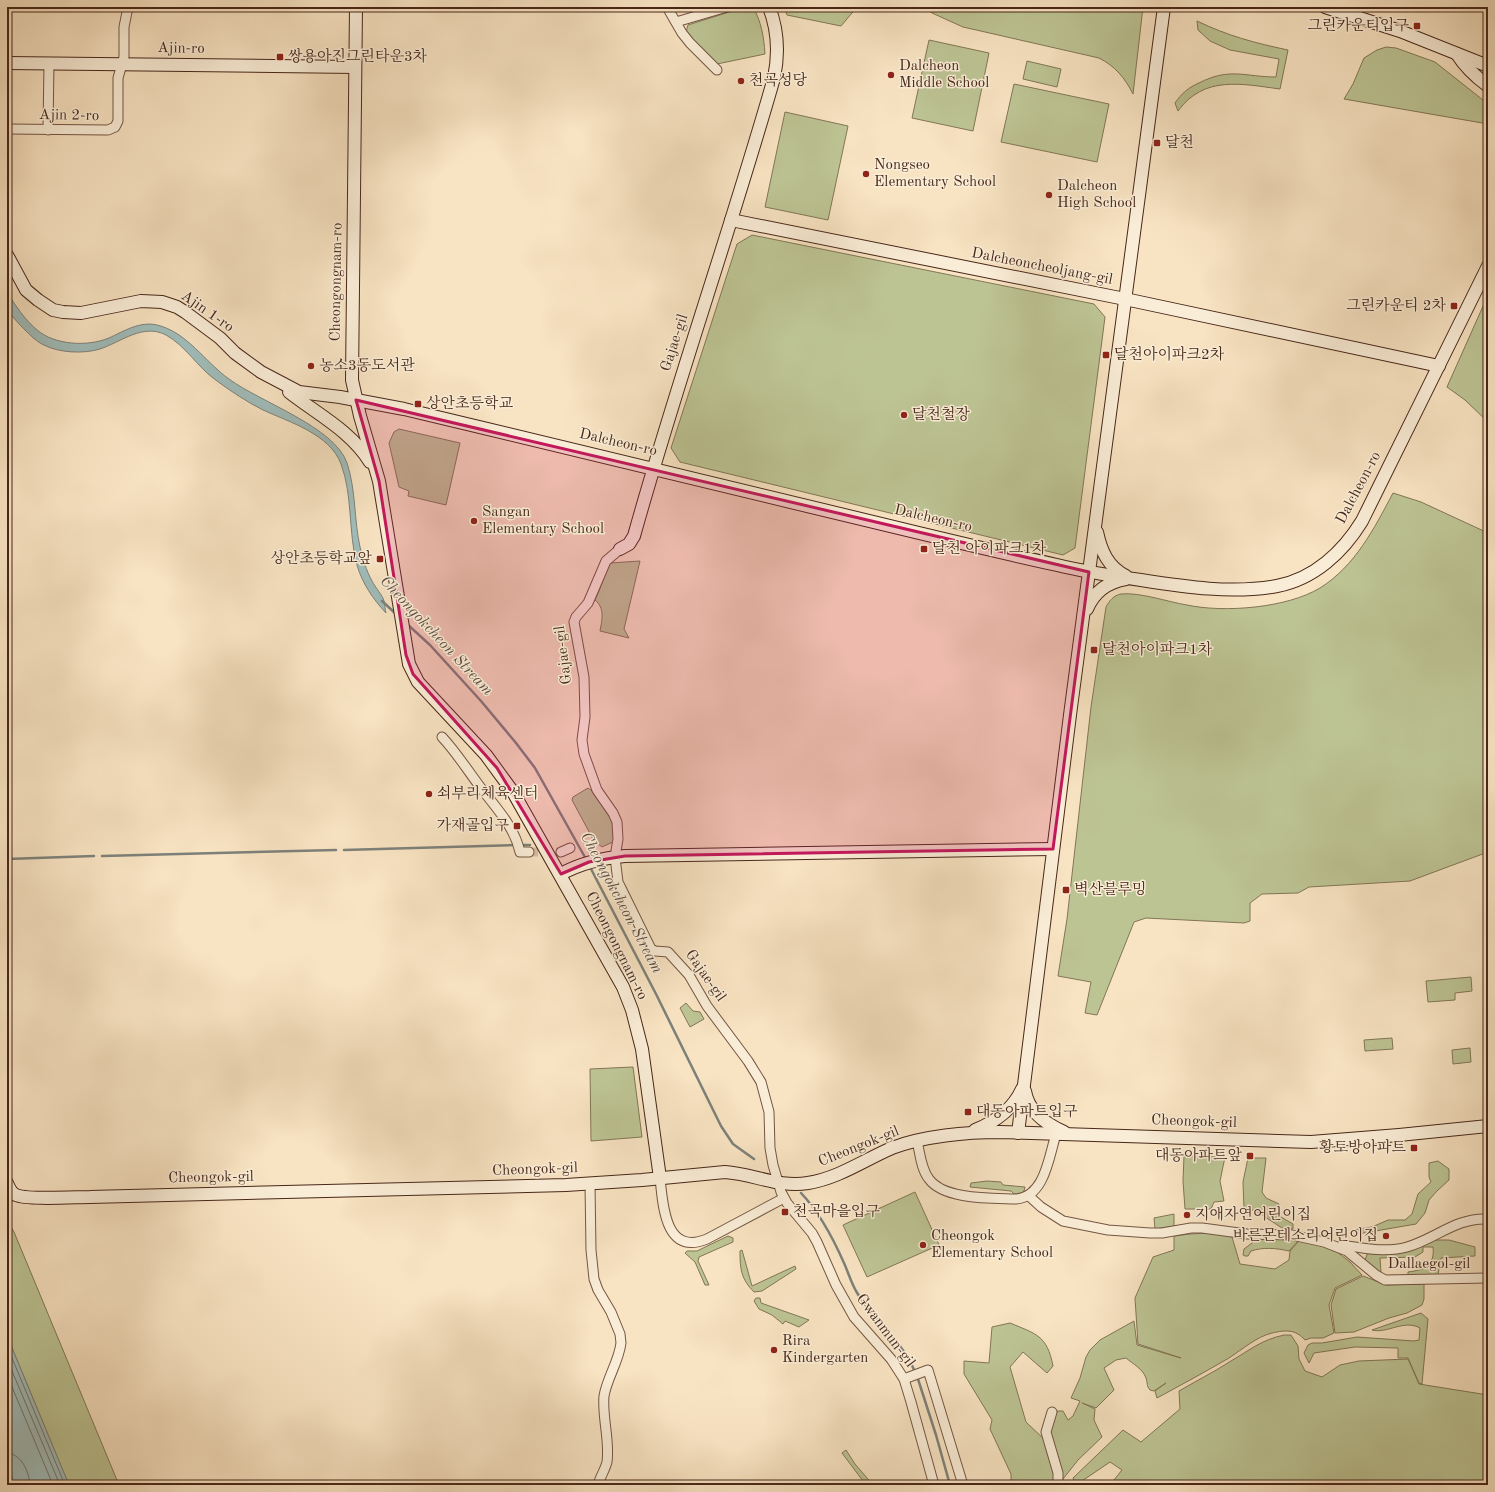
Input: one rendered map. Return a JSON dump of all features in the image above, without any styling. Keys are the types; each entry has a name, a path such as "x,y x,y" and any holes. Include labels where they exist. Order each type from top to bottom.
{"street":[{"path":"122,64 125,18 128,7"},
{"name":"Cheongongnam-ro","path":"356,7 352,380 381,492 409,664 418,682 474,740 497,768 513,792 615,971 632,1010 642,1049 664,1211 667,1223 672,1231 680,1239 690,1243 699,1242 784,1198"},
{"path":"666,7 690,44 717,70"},
{"path":"676,22 727,7"},
{"name":"Gajae-gil","path":"769,7 777,38 776,69 731,220 653,468 634,536 629,544 620,549 606,561 588,603 576,617 574,622 582,661 585,692 585,717 582,747 597,790 613,813 617,822 618,839 615,857 618,882 650,947 653,950 668,952 689,975 707,1006 748,1061 761,1082 769,1112 771,1158 778,1184"},
{"path":"1164,7 1163,26 1125,299 1439,366"},
{"path":"1163,26 1170,7"},
{"path":"1325,7 1400,31 1488,66"},
{"path":"1456,53 1475,76 1488,86"},
{"name":"Ajin-ro","path":"7,63 355,67"},
{"path":"48,130 50,64"},
{"name":"Ajin 2-ro","path":"7,129 108,130 115,127 118,121 118,78 122,64"},
{"name":"Dalcheoncheoljang-gil","path":"731,220 1125,299 1053,849 1018,1133"},
{"name":"Ajin 1-ro","path":"7,255 26,290 54,310 80,313 141,301 162,302 177,307 185,312 220,338 235,353 276,381 303,393 356,400"},
{"name":"Dalcheon-ro","path":"356,400 404,409 1089,572 1204,588 1248,589 1279,586 1302,578 1313,572 1336,554 1358,527 1488,266"},
{"path":"276,381 349,437 361,450 376,471"},
{"path":"1096,522 1099,543 1106,558 1117,570 1131,578"},
{"path":"1083,618 1092,599 1101,590 1114,582 1131,578"},
{"path":"442,737 454,749 506,820 515,834 520,852 529,852"},
{"path":"560,874 576,867 602,859 615,857 1053,849"},
{"path":"917,1141 976,1130 994,1121 1015,1100 1024,1084"},
{"path":"1024,1084 1028,1101 1036,1113 1055,1128 1073,1134"},
{"name":"Cheongok-gil","path":"964,1133 1073,1134 1311,1142 1384,1137 1488,1126"},
{"path":"1029,1196 1040,1185 1043,1179 1056,1134"},
{"name":"Cheongok-gil","path":"7,1183 15,1195 28,1197 590,1184 725,1172 745,1175 778,1184 798,1184 829,1178 892,1148 917,1141 924,1170 934,1185 941,1189 950,1193 1016,1200 1029,1196"},
{"path":"590,1184 591,1242 594,1279 598,1290 611,1312 620,1334 621,1343 604,1402 608,1435 607,1458 605,1468 598,1485"},
{"name":"Gwanmun-gil","path":"778,1184 784,1198 817,1242 836,1285 854,1317 906,1378 911,1402 934,1485"},
{"name":"Dallaegol-gil","path":"1029,1196 1041,1207 1063,1222 1108,1230 1162,1233 1191,1228 1202,1228 1247,1234 1292,1235 1334,1244 1377,1249 1398,1249 1416,1243 1458,1223 1477,1219 1488,1220"},
{"name":"Dallaegol-gil","path":"1334,1244 1347,1251 1376,1275 1385,1280 1488,1278"},
{"path":"906,1378 928,1370 962,1485"},
{"path":"1052,1412 1046,1432 1058,1473 1058,1485"}],"highlighted area":[{"path":"356,400 1089,572 1053,849 625,856 589,862 561,874 497,768 413,674 406,655 379,481"}],"green space":[{"path":"745,7 753,7 756,12 762,29 765,54 717,64 686,32 688,25"},
{"path":"784,7 857,7 841,26 787,15"},
{"path":"925,7 1143,7 1133,94 1119,73 1099,58 963,27 932,13"},
{"path":"1197,21 1220,31 1264,45 1288,50 1280,89 1238,84 1212,87 1200,92 1188,100 1178,111 1175,103 1183,94 1192,87 1210,78 1229,74 1276,77 1279,59 1230,50 1210,41 1198,30"},
{"path":"929,40 989,53 973,131 912,118"},
{"path":"1386,47 1396,48 1435,62 1488,104 1488,124 1344,99 1353,84 1364,58 1377,50"},
{"path":"1027,61 1061,69 1057,87 1023,79"},
{"path":"1014,84 1109,104 1097,162 1001,142"},
{"path":"785,112 848,126 828,220 765,207"},
{"path":"752,235 1094,304 1105,317 1075,548 1063,555 680,462 671,448 737,244"},
{"path":"1488,295 1488,422 1465,400 1447,387"},
{"path":"399,429 460,443 446,505 408,496 409,491 399,487 389,443 394,432"},
{"path":"1393,493 1421,502 1488,533 1488,852 1410,881 1309,887 1298,893 1262,894 1250,903 1250,921 1244,923 1146,918 1134,922 1097,1015 1085,1013 1091,982 1058,976 1067,919 1091,707 1107,605 1112,599 1121,594 1137,594 1179,604 1219,609 1255,607 1290,600 1306,595 1320,588 1344,569 1371,533"},
{"path":"640,561 624,629 629,638 600,631 602,610 595,600 610,563"},
{"path":"588,788 592,791 615,825 615,841 602,847 594,841 572,800 573,797"},
{"path":"1471,977 1472,991 1455,993 1455,1000 1428,1002 1426,981"},
{"path":"686,1003 693,1011 700,1012 704,1019 690,1027 680,1008"},
{"path":"1392,1038 1393,1049 1365,1051 1364,1040"},
{"path":"1470,1048 1471,1062 1453,1064 1452,1050"},
{"path":"633,1067 642,1137 591,1141 590,1069"},
{"path":"1184,1156 1225,1157 1220,1181 1224,1201 1214,1202 1211,1209 1185,1209 1183,1181"},
{"path":"1248,1158 1266,1158 1262,1192 1266,1198 1279,1204 1274,1213 1293,1224 1293,1229 1282,1228 1256,1211 1244,1208 1243,1182"},
{"path":"1438,1161 1449,1169 1449,1180 1429,1200 1425,1213 1416,1224 1358,1234 1353,1230 1372,1227 1388,1220 1405,1220 1412,1214 1418,1194 1431,1182 1429,1177 1429,1163"},
{"path":"987,1181 1001,1182 1003,1185 1025,1187 1023,1194 1014,1194 1011,1191 970,1187 971,1183"},
{"path":"915,1192 939,1245 867,1277 843,1225"},
{"path":"1174,1214 1174,1226 1155,1229 1154,1218"},
{"path":"7,1220 14,1232 119,1485 69,1485 7,1336"},
{"path":"1212,1233 1232,1237 1240,1264 1275,1269 1289,1260 1290,1251 1299,1241 1332,1248 1350,1262 1362,1275 1335,1288 1329,1305 1334,1333 1323,1338 1311,1338 1305,1340 1298,1334 1290,1331 1282,1331 1266,1335 1255,1340 1229,1358 1157,1398 1155,1391 1166,1383 1154,1391 1150,1390 1145,1375 1138,1367 1126,1358 1116,1360 1104,1368 1114,1390 1096,1408 1082,1403 1095,1409 1094,1420 1102,1437 1078,1460 1063,1479 1060,1480 1051,1445 1050,1426 1057,1411 1063,1411 1068,1420 1073,1416 1080,1401 1071,1398 1090,1350 1100,1340 1134,1321 1137,1345 1181,1358 1138,1344 1135,1298 1153,1257 1174,1250 1174,1236"},
{"path":"728,1236 733,1238 733,1242 699,1257 698,1261 709,1285 705,1285 695,1262 685,1253 687,1251 697,1251"},
{"path":"1254,1238 1299,1240 1289,1251 1265,1248 1251,1251 1248,1256 1243,1255 1244,1249 1252,1243"},
{"path":"1435,1240 1449,1240 1475,1247 1475,1256 1441,1258 1438,1275 1408,1276 1408,1272 1419,1270 1428,1266 1432,1258 1433,1247 1423,1247 1423,1252 1415,1257 1380,1258 1381,1273 1365,1260 1368,1252 1409,1250"},
{"path":"742,1250 752,1286 795,1266 796,1269 762,1291 754,1292 746,1283 742,1273 740,1251"},
{"path":"1363,1276 1386,1285 1424,1284 1424,1299 1422,1305 1407,1313 1389,1318 1354,1332 1335,1333 1331,1305 1336,1289"},
{"path":"756,1298 760,1298 761,1303 809,1320 799,1327 785,1321 783,1324 772,1315 759,1309 754,1301"},
{"path":"1421,1313 1428,1319 1422,1384 1419,1383 1408,1358 1398,1358 1398,1348 1355,1347 1314,1353 1309,1363 1304,1353 1308,1345 1312,1343 1322,1343 1357,1337 1414,1341 1419,1340 1420,1328 1414,1326 1408,1325 1378,1331 1372,1330"},
{"path":"1010,1323 1033,1333 1044,1342 1053,1366 1047,1373 1023,1352 1010,1367 1026,1422 1046,1441 1051,1456 1056,1485 1040,1485 1034,1481 1025,1485 1011,1484 1011,1474 990,1429 992,1420 964,1374 964,1361 989,1363 992,1327"},
{"path":"1284,1335 1291,1335 1298,1346 1299,1359 1305,1371 1322,1377 1340,1365 1359,1361 1408,1359 1419,1384 1488,1395 1488,1485 1110,1485 1122,1470 1110,1462 1076,1485 1073,1478 1123,1430 1141,1442 1180,1409 1179,1391 1256,1346"},
{"path":"846,1450 855,1464 873,1485 866,1485 842,1453"}],"water":[{"name":"Cheongokcheon Stream","path":"7,292 28,322 44,335 53,339 72,343 91,343 109,338 132,327 144,324 157,325 168,329 187,341 220,372 242,388 295,416 328,438 340,450 347,463 352,484 361,551 370,577 381,594 386,613 368,590 359,572 352,540 349,501 345,476 336,454 328,445 308,430 251,404 234,393 210,376 180,345 166,335 149,331 141,332 100,349 87,352 72,352 50,348 36,341 10,313 7,305"},
{"path":"7,1336 69,1485 15,1485 7,1464"}],"waterway":[{"name":"Cheongokcheon Stream","path":"382,601 396,614"},
{"name":"Cheongokcheon Stream","path":"407,624 430,645 481,701 516,743 535,768 586,859"},
{"path":"344,850 515,845"},
{"path":"523,845 530,845"},
{"path":"102,856 336,850"},
{"path":"7,859 94,856"},
{"name":"Cheongokcheon Stream","path":"590,867 656,994 721,1126 733,1144 754,1159"},
{"name":"Cheongokcheon Stream","path":"801,1193 820,1217 831,1235 856,1291 903,1350 915,1372"},
{"name":"Cheongokcheon Stream","path":"917,1376 950,1485"}],"tunnel":[{"path":"529,852 561,852"}],"place":[{"name":"그린카운티입구","path":"1417,26"},
{"name":"쌍용아진그린타운3차","path":"280,57"},
{"name":"Dalcheon Middle School","path":"891,75"},
{"name":"천곡성당","path":"741,81"},
{"name":"달천","path":"1157,143"},
{"name":"Nongseo Elementary School","path":"866,174"},
{"name":"Dalcheon High School","path":"1049,195"},
{"name":"그린카운티 2차","path":"1454,306"},
{"name":"달천아이파크2차","path":"1106,355"},
{"name":"농소3동도서관","path":"311,366"},
{"name":"상안초등학교","path":"418,404"},
{"name":"달천철장","path":"904,415"},
{"name":"Sangan Elementary School","path":"474,521"},
{"name":"달천 아이파크1차","path":"924,549"},
{"name":"상안초등학교앞","path":"380,559"},
{"name":"달천아이파크1차","path":"1094,650"},
{"name":"쇠부리체육센터","path":"429,794"},
{"name":"가재골입구","path":"517,826"},
{"name":"벽산블루밍","path":"1066,890"},
{"name":"대동아파트입구","path":"968,1112"},
{"name":"황토방아파트","path":"1414,1148"},
{"name":"대동아파트앞","path":"1250,1156"},
{"name":"천곡마을입구","path":"785,1212"},
{"name":"지애자연어린이집","path":"1187,1215"},
{"name":"바른몬테소리어린이집","path":"1386,1236"},
{"name":"Cheongok Elementary School","path":"923,1245"},
{"name":"Rira Kindergarten","path":"774,1350"}]}
